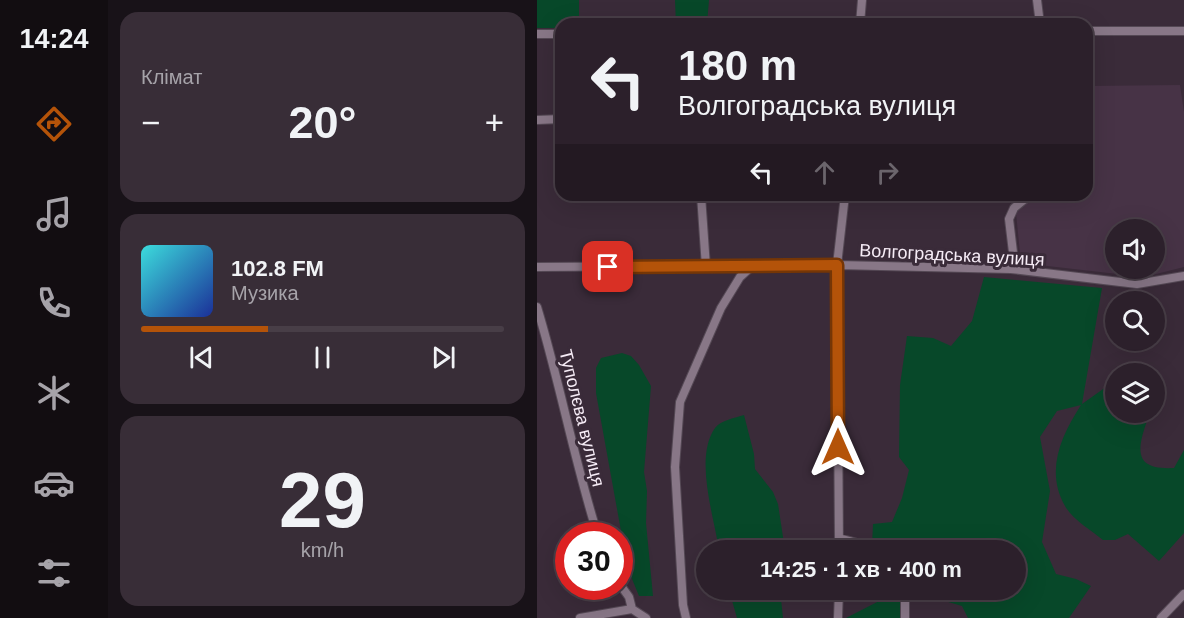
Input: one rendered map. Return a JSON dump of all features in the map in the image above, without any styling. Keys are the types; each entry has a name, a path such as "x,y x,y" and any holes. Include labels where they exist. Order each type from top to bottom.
{"street":[{"path":"860,18 862,0"},
{"path":"1037,0 1039,18"},
{"path":"1093,31 1184,31"},
{"path":"537,34 555,34"},
{"path":"537,120 555,119"},
{"path":"701,201 706,267"},
{"path":"844,201 837,265 839,538 846,540"},
{"path":"1015,269 1009,219 1014,208 1022,201"},
{"name":"Волгоградська вулиця","path":"537,267 837,265 1015,269 1123,284 1137,284 1184,276"},
{"path":"686,618 678,550 675,467 680,402 721,308 740,277 751,267"},
{"name":"Туполєва вулиця","path":"537,307 594,522"},
{"path":"1161,618 1184,594"},
{"path":"630,600 632,609"},
{"path":"838,618 839,600"},
{"path":"905,600 905,618"},
{"path":"580,618 632,609 646,618"}],"shaded area":[{"path":"1180,85 1184,112 1184,267 1165,272 1165,219 1105,219 1105,273 1021,263 1016,213 1029,201 1093,201 1093,86"}],"green space":[{"path":"537,0 579,0 579,18 555,18 555,28 537,28"},
{"path":"675,0 709,0 708,18 676,18"},
{"path":"984,277 1102,288 1082,404 1105,388 1105,423 1146,423 1140,450 1145,462 1152,466 1174,468 1184,450 1184,533 1159,561 1128,534 1115,540 1103,540 1068,511 1059,493 1056,467 1062,441 1081,405 1057,411 1040,437 1050,491 1042,542 1056,574 1091,586 1069,618 968,618 962,606 941,600 1026,600 1026,540 872,540 873,524 892,522 902,498 909,470 899,457 900,385 907,336 933,338 951,346 972,321"},
{"path":"622,353 631,356 651,386 644,472 653,596 639,596 633,581 633,522 619,522 596,393 596,368 601,358"},
{"path":"744,415 754,454 755,469 773,492 778,504 783,540 717,540 707,488 706,455 709,440 715,428 724,421"},
{"path":"732,600 781,600 783,618 737,618"},
{"path":"881,600 902,600 901,618 846,618"}],"route":[{"path":"608,267 837,265 838,447"}]}
